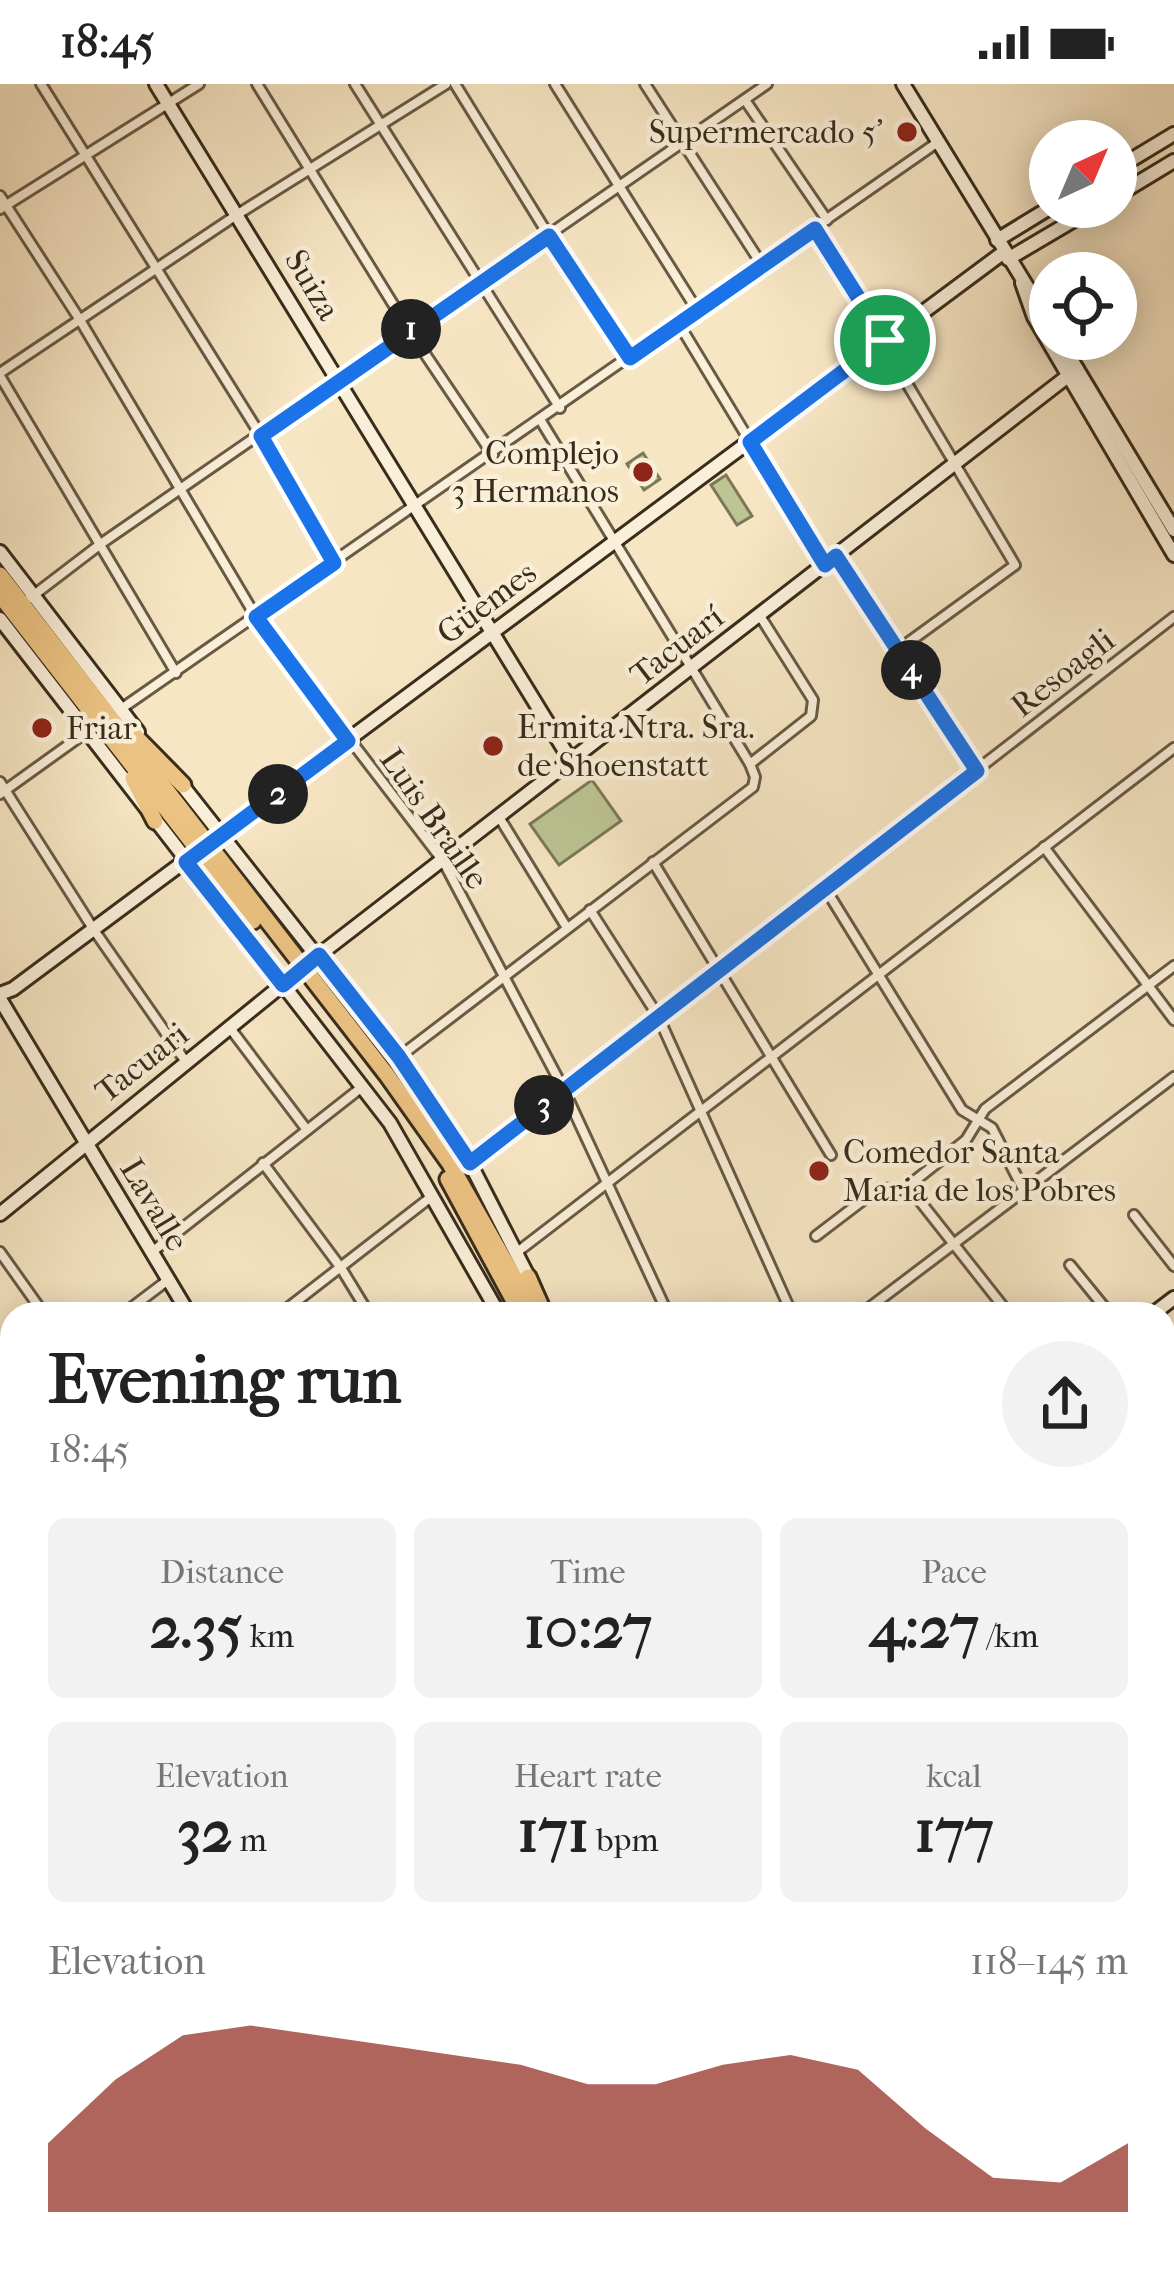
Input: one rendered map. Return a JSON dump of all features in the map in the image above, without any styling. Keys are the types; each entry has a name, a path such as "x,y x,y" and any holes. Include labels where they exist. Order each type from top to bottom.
{"highway":[{"path":"0,575 12,612 183,785"},
{"path":"0,595 419,1134 514,1302"},
{"path":"86,686 198,854"},
{"path":"93,715 126,764 155,821"},
{"path":"294,976 450,1164 528,1302"},
{"path":"528,1276 540,1302"}],"street":[{"path":"41,84 261,436 334,563"},
{"name":"Suiza","path":"156,84 571,760"},
{"path":"2,203 199,84"},
{"path":"256,84 493,455"},
{"path":"356,84 560,408"},
{"path":"176,673 0,375 238,214 450,84 630,358"},
{"path":"555,84 698,310"},
{"path":"645,84 762,265"},
{"path":"12,612 102,543 767,84"},
{"path":"904,84 1029,293"},
{"path":"745,100 827,220"},
{"path":"1137,156 1174,134"},
{"path":"120,710 938,142"},
{"path":"1137,183 1174,161"},
{"name":"Luis Braille","path":"2,203 80,320 256,617 443,862 564,1090 663,1302"},
{"path":"1003,251 1029,227"},
{"path":"1003,251 1052,228"},
{"path":"815,229 1015,565 898,650"},
{"name":"Güemes","path":"0,996 198,854 1003,251"},
{"path":"1022,283 1034,317 1174,530"},
{"path":"679,324 750,442 898,650 977,771"},
{"path":"1067,360 1174,554"},
{"name":"Tacuarí","path":"319,955 1072,373"},
{"path":"399,1057 752,787 755,777 541,421"},
{"path":"0,552 12,612 85,733 155,821 198,854"},
{"path":"12,612 120,710 399,1057 470,1163 528,1276"},
{"path":"750,764 811,716 813,700 760,616"},
{"name":"Resoagli","path":"470,1163 1174,617"},
{"path":"85,733 2,789 186,1062"},
{"path":"517,1253 1174,748"},
{"path":"499,817 566,928"},
{"path":"1044,847 1174,1020"},
{"path":"653,862 831,1155"},
{"path":"825,888 962,1110 992,1128 1024,1191"},
{"path":"590,910 658,1016 787,1302"},
{"name":"Tacuari","path":"0,1214 319,955"},
{"path":"816,1236 879,1188 908,1186 966,1140 977,1118 1174,967"},
{"path":"294,976 434,1194 492,1302"},
{"name":"Lavalle","path":"0,996 182,1302"},
{"path":"230,1028 307,1130"},
{"path":"877,1302 1174,1077"},
{"path":"152,1252 363,1086"},
{"path":"263,1163 362,1302"},
{"path":"908,1186 1000,1302"},
{"path":"296,1302 434,1194"},
{"path":"1134,1215 1174,1266"},
{"path":"0,1252 35,1302"},
{"path":"1070,1265 1100,1302"},
{"path":"139,1302 168,1280"}],"green space":[{"name":"Complejo 3 Hermanos","path":"643,453 660,479 644,490 627,464"},
{"path":"726,475 752,516 737,525 711,485"},
{"path":"592,780 621,821 559,865 530,824"}],"place":[{"name":"Supermercado 5'","path":"907,132"},
{"name":"Complejo 3 Hermanos","path":"643,472"},
{"name":"Friar","path":"42,728"},
{"name":"Ermita Ntra. Sra. de Shoenstatt","path":"493,746"},
{"name":"Comedor Santa Maria de los Pobres","path":"819,1171"}],"route":[{"path":"815,229 885,340 750,442 825,565 836,556 977,771 470,1163 399,1057 319,955 283,985 186,862 348,741 256,617 334,563 261,436 549,236 630,358 815,229"}]}
